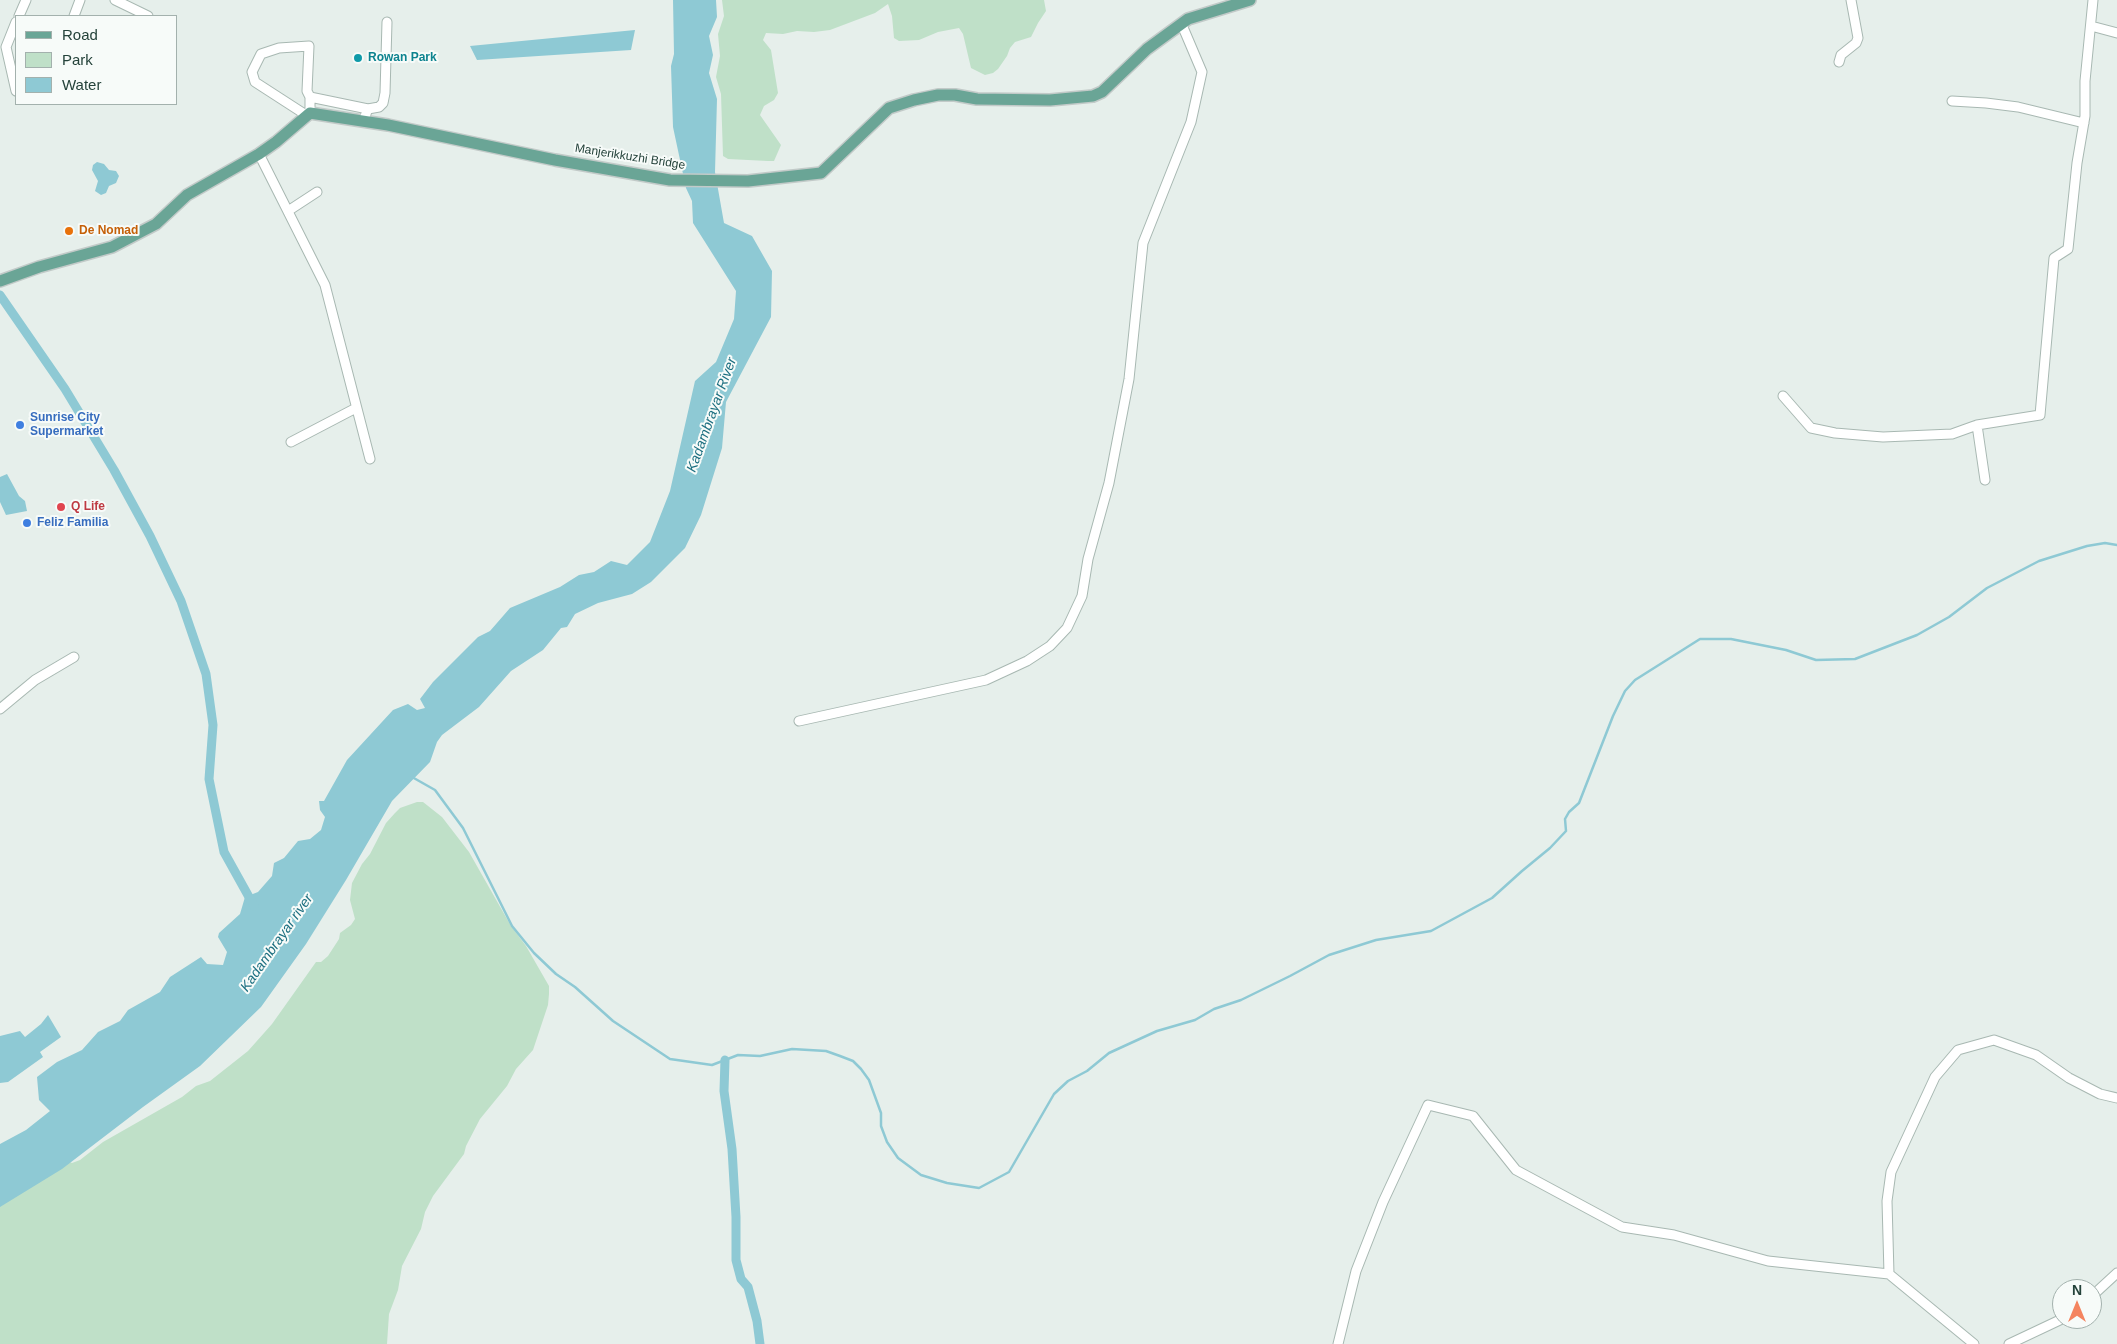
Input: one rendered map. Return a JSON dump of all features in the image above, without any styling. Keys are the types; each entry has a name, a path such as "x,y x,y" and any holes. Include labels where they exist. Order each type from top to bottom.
{"main road":[{"path":"1182,25 1188,20 1250,0"},
{"name":"Manjerikkuzhi Bridge","path":"308,114 363,122 555,160 670,180 748,181 821,173 889,108 914,100 938,95 1050,100 1093,96 1102,92 1147,49 1182,25"},
{"path":"0,282 39,267 112,247 157,224 187,196 259,154 308,114"}],"street":[{"path":"19,15 26,0"},
{"path":"74,15 80,0"},
{"path":"116,0 146,15"},
{"path":"1839,62 1841,55 1856,43 1858,38 1851,0"},
{"path":"1783,396 1811,428 1835,433 1883,437 1952,434 1977,425 2040,415 2054,258 2068,249 2084,123 2085,81 2093,0"},
{"path":"310,97 368,109 379,107 383,103 385,93 387,22"},
{"path":"15,25 6,48 15,87"},
{"path":"799,721 986,680 1028,661 1050,646 1067,628 1082,596 1088,559 1112,464 1129,379 1143,243 1191,122 1202,72 1182,25"},
{"path":"2091,26 2117,33"},
{"path":"309,46 308,91 310,97 308,114 255,82 252,72 261,54 279,48 309,46"},
{"path":"1952,101 2018,107 2084,123"},
{"path":"363,122 368,109"},
{"path":"259,154 325,286 370,459"},
{"path":"288,211 317,192"},
{"path":"291,442 356,408"},
{"path":"1977,425 1985,480"},
{"path":"0,709 35,680 74,656"},
{"path":"1889,1274 1887,1201 1891,1172 1935,1077 1958,1050 1994,1040 2036,1055 2069,1078 2100,1094 2117,1098"},
{"path":"1338,1344 1356,1270 1383,1202 1428,1105 1472,1116 1516,1170 1622,1227 1674,1235 1768,1261 1889,1274 1974,1344"},
{"path":"2102,1287 2117,1273"},
{"path":"2009,1344 2052,1324"}],"green space":[{"path":"722,0 1044,0 1046,11 1031,37 1015,42 998,69 993,73 985,75 971,68 963,34 959,28 938,32 919,40 899,41 894,38 892,16 888,4 875,13 830,30 814,32 797,31 783,34 766,33 763,40 771,50 778,93 774,100 764,106 760,115 781,145 774,161 768,161 728,159 723,156 721,94 716,77 720,56 718,34 724,16"},
{"path":"417,802 423,802 442,817 469,852 511,926 526,946 549,986 549,994 548,1005 533,1050 516,1069 507,1086 480,1119 466,1146 464,1154 433,1196 425,1212 421,1229 402,1266 398,1290 389,1314 387,1344 0,1344 0,1201 62,1158 72,1163 80,1160 103,1142 182,1097 196,1086 210,1081 248,1051 272,1024 316,962 321,962 328,956 339,939 340,933 351,925 355,919 350,900 352,883 362,864 370,854 386,823 400,808"}],"water":[{"path":"673,0 716,0 717,17 709,36 713,55 709,73 717,99 715,172 724,223 752,236 772,271 771,317 726,402 722,448 701,515 685,548 651,582 632,594 598,603 575,614 567,627 561,628 543,650 511,671 479,707 442,735 437,742 430,762 392,801 306,944 261,1007 200,1066 62,1169 0,1207 0,1144 26,1130 50,1111 39,1100 37,1077 57,1062 82,1050 98,1032 120,1021 128,1010 160,992 170,977 201,957 207,964 223,965 227,952 218,937 219,933 240,914 245,897 258,892 272,876 274,863 284,858 298,841 310,839 321,830 325,817 320,810 319,801 324,801 347,760 393,710 408,704 417,710 425,708 420,699 433,682 478,637 490,631 510,608 560,587 579,575 594,572 611,561 627,565 650,542 670,491 695,381 716,362 734,319 736,291 693,223 692,201 686,188 673,127 671,66 674,54"},
{"path":"635,30 631,50 477,60 470,46"},
{"path":"97,162 104,164 109,170 116,171 119,176 116,183 109,186 106,193 101,195 95,191 98,181 92,170 93,165"},
{"path":"7,474 19,496 25,501 27,511 6,515 0,502 0,477"},
{"path":"48,1015 61,1037 40,1052 43,1057 8,1082 0,1083 0,1036 20,1031 25,1037 41,1024"}],"waterway":[{"path":"0,295 65,389 114,470 150,536 181,601 206,674 213,725 209,779 224,852 254,906"},
{"path":"412,777 435,790 463,828 512,926 534,953 556,974 575,987 613,1021 670,1059 712,1065 738,1055 760,1056 792,1049 826,1051 853,1061 869,1080 881,1113 881,1126 887,1142 898,1158 921,1175 947,1183 979,1188 1009,1172 1054,1094 1068,1081 1087,1071 1109,1053 1157,1031 1195,1020 1214,1009 1241,1000 1329,955 1376,940 1431,931 1492,898 1550,848 1566,831 1565,819 1569,812 1579,803 1613,716 1625,691 1635,680 1700,639 1731,639 1786,650 1816,660 1855,659 1917,635 1949,617 1987,588 2039,561 2087,546 2105,543 2117,545"},
{"path":"725,1060 724,1091 732,1149 736,1217 736,1260 741,1279 748,1287 757,1321 760,1344"}],"place":[{"name":"Rowan Park","path":"358,58"},
{"name":"De Nomad","path":"69,231"},
{"name":"Sunrise City Supermarket","path":"20,425"},
{"name":"Q Life","path":"61,507"},
{"name":"Feliz Familia","path":"27,523"}],"water label":[{"name":"Kadambrayar River","path":"712,415"},
{"name":"Kadambrayar river","path":"277,943"}]}
